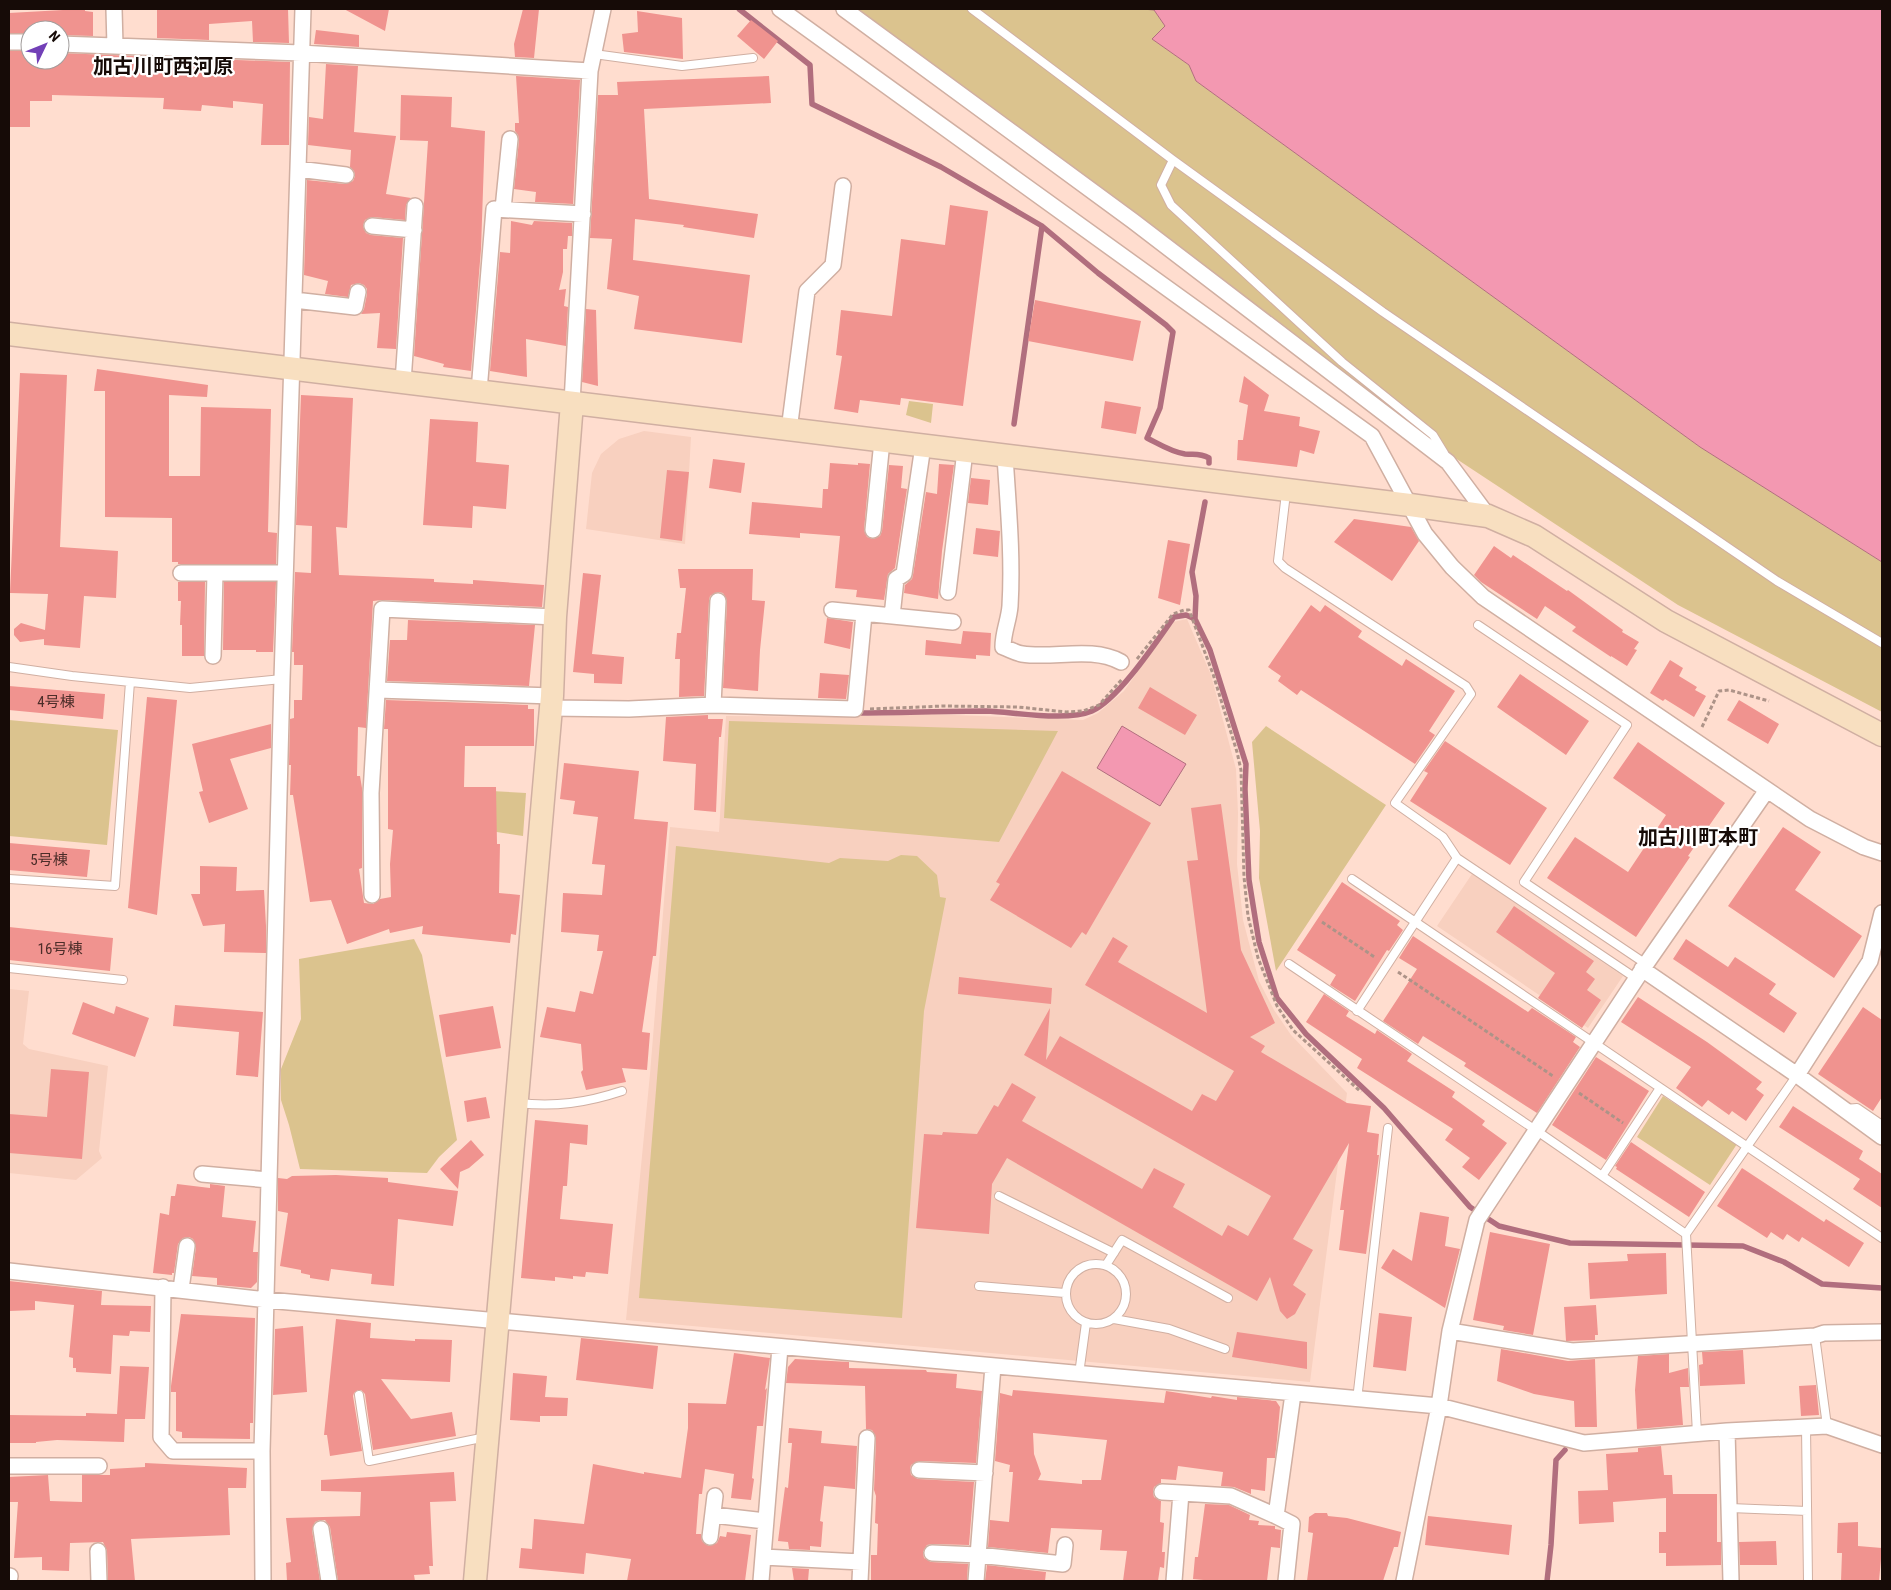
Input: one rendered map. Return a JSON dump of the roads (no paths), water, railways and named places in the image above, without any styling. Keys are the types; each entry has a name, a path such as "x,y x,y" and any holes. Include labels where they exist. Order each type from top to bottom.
{"street":[{"path":"114,9 115,46"},
{"path":"263,1581 262,1451 285,573 303,9"},
{"path":"475,1581 551,702 555,617 572,403 590,71 603,9"},
{"path":"780,9 1372,436 1425,534 1452,567 1483,596 1810,819 1864,847 1882,853"},
{"path":"844,9 1125,215 1448,462 1488,516"},
{"path":"70,44 301,53 590,71"},
{"path":"503,210 510,139"},
{"path":"298,169 346,174"},
{"path":"790,430 807,290 833,265 843,186"},
{"path":"403,382 415,206"},
{"path":"479,391 494,209 583,214"},
{"path":"372,226 414,230"},
{"path":"294,300 355,306 358,292"},
{"path":"9,334 1488,516 1534,536 1666,621 1882,735"},
{"path":"873,530 882,441"},
{"path":"892,616 896,579 904,574 924,446"},
{"path":"948,592 966,451"},
{"path":"1005,456 1010,608 1003,636 1003,647 1021,654 1098,648 1127,667"},
{"path":"181,573 285,573"},
{"path":"213,656 216,573"},
{"path":"713,705 718,600"},
{"path":"372,895 371,793 382,609 555,617"},
{"path":"832,610 953,622"},
{"path":"378,690 629,709 713,705 856,709 864,614"},
{"path":"1404,1581 1439,1406 1450,1331 1480,1216 1642,971 1767,790"},
{"path":"1797,1075 1870,962 1882,913"},
{"path":"1642,971 1797,1075 1882,1136"},
{"path":"202,1174 269,1180"},
{"path":"181,1289 187,1246"},
{"path":"9,1271 266,1300 1439,1406 1584,1444 1697,1433 1827,1426 1882,1444"},
{"path":"163,1287 161,1437 173,1452 262,1451"},
{"path":"1450,1331 1572,1351 1819,1334 1882,1332"},
{"path":"760,1581 780,1347"},
{"path":"976,1581 993,1366"},
{"path":"1276,1516 1293,1394"},
{"path":"1727,1431 1732,1581"},
{"path":"860,1581 867,1438"},
{"path":"9,1466 99,1466"},
{"path":"919,1470 985,1473"},
{"path":"1162,1492 1231,1496 1292,1524 1286,1581"},
{"path":"1174,1581 1181,1493"},
{"path":"710,1537 715,1496"},
{"path":"713,1514 766,1521"},
{"path":"321,1529 329,1581"},
{"path":"932,1553 978,1555 1063,1564 1065,1545"},
{"path":"98,1551 100,1581"},
{"path":"763,1557 861,1562"}],"lane":[{"path":"972,9 1173,160 1416,335 1778,581 1882,643"},
{"path":"594,54 682,66 753,58"},
{"path":"1173,160 1160,185 1171,205 1342,362 1433,434 1448,462"},
{"path":"1286,491 1278,561 1285,568 1466,686 1471,694 1396,803 1443,837 1457,858 1642,971"},
{"path":"1478,624 1628,725 1524,882 1642,971"},
{"path":"9,666 72,676 190,688 282,679"},
{"path":"9,879 115,886 130,682"},
{"path":"1357,1011 1457,858"},
{"path":"1352,879 1882,1238"},
{"path":"1289,964 1537,1131 1686,1237"},
{"path":"9,968 123,980"},
{"path":"1697,1433 1686,1237 1797,1075"},
{"path":"1602,1176 1660,1088"},
{"path":"516,1103 544,1106 596,1100 622,1091"},
{"path":"1845,1109 1857,1108 1882,1125"},
{"path":"1357,1400 1388,1128"},
{"path":"999,1196 1114,1253"},
{"path":"1106,1265 1122,1240 1228,1298"},
{"path":"1097,1263 1106,1265 1121,1276 1126,1285 1127,1295 1125,1304 1114,1319 1095,1325 1086,1323 1071,1311 1065,1293 1067,1284 1078,1269 1087,1264 1097,1263"},
{"path":"979,1286 1065,1293"},
{"path":"1114,1319 1168,1329 1225,1349"},
{"path":"1080,1374 1086,1323"},
{"path":"1819,1334 1827,1426"},
{"path":"359,1395 370,1461 488,1436"},
{"path":"1806,1427 1808,1581"},
{"path":"1730,1508 1806,1511"}],"waterway":[{"path":"739,9 810,65 812,104 941,167 1042,226 1014,424"},
{"path":"1042,226 1173,332 1160,408 1147,438 1175,452 1206,456 1209,458 1209,463"},
{"path":"1205,502 1192,572 1196,596 1195,619 1210,650 1246,764 1245,789 1249,880 1259,942 1277,998 1306,1034 1384,1108 1470,1207 1499,1226 1570,1243 1743,1246 1784,1262 1822,1284 1882,1288"},
{"path":"856,713 986,711 1040,716 1069,716 1092,711 1102,705 1125,683 1174,617 1186,615 1195,619"},
{"path":"1547,1581 1556,1460 1565,1450"}],"district":[{"name":"加古川町西河原","path":"163,66"},
{"name":"加古川町本町","path":"1698,837"}]}
